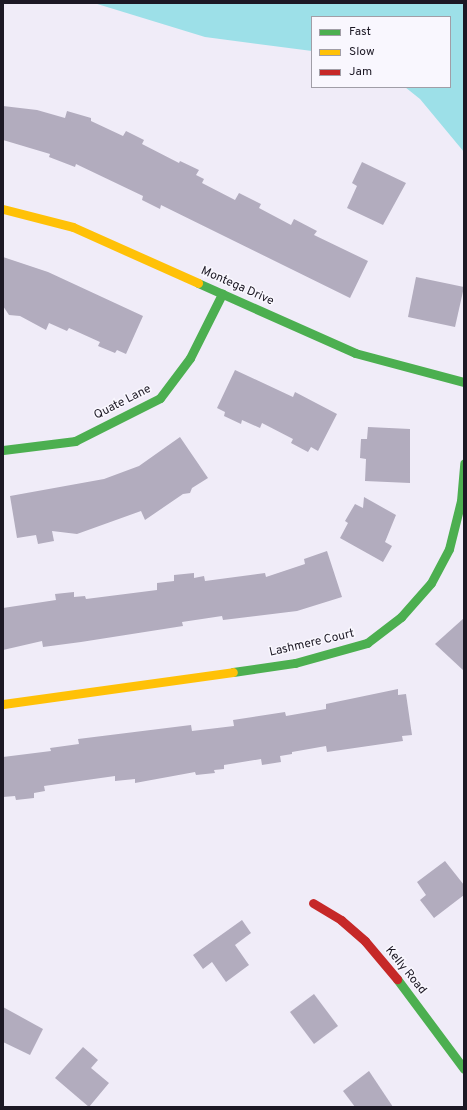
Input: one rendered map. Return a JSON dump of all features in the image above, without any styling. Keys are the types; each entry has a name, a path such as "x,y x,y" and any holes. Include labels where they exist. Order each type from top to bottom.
{"street":[{"name":"Montega Drive","path":"3,209 73,228 355,353 464,382"},
{"name":"Quate Lane","path":"3,450 74,440 160,398 190,358 222,294"},
{"name":"Lashmere Court","path":"3,704 295,663 367,643 401,617 431,583 449,549 462,502 464,463"},
{"name":"Kelly Road","path":"313,903 341,920 365,942 401,984 464,1069"}],"water":[{"path":"94,3 464,3 464,152 420,99 406,88 451,88 451,16 311,16 311,51 205,37"}],"building":[{"path":"3,106 37,110 65,118 67,111 91,118 91,121 123,136 126,131 144,140 142,144 179,163 180,161 199,170 196,175 204,179 202,183 235,200 239,193 261,204 259,208 291,225 294,219 317,231 314,235 368,261 350,298 161,205 160,209 142,200 143,196 76,164 75,167 49,157 50,154 3,140"},
{"path":"362,162 406,183 383,225 347,208 357,186 352,183"},
{"path":"3,257 48,272 143,316 126,354 117,350 115,353 98,346 100,342 69,328 67,331 49,323 46,330 20,316 9,315 3,306"},
{"path":"416,277 464,287 455,327 408,317"},
{"path":"235,370 293,397 295,392 337,414 318,451 311,447 308,452 291,443 293,439 262,423 260,428 242,420 241,424 224,416 225,412 217,408"},
{"path":"368,427 410,429 410,483 365,481 366,459 360,458 361,439 367,439"},
{"path":"180,437 208,478 192,488 190,493 183,494 145,520 141,511 77,534 52,531 54,541 38,544 36,535 17,538 10,496 104,479 139,466"},
{"path":"364,497 396,515 385,542 392,546 383,562 340,538 348,523 345,521 355,504 363,508"},
{"path":"327,551 342,597 297,611 223,620 222,616 182,622 183,626 81,642 43,647 42,641 3,650 3,608 56,600 55,594 74,592 74,597 85,596 86,599 157,590 157,583 174,581 174,575 194,573 194,578 204,576 205,581 265,573 266,577 305,564 304,559"},
{"path":"464,618 464,671 435,644"},
{"path":"398,689 398,695 406,694 412,735 402,736 403,741 327,752 326,746 292,752 292,754 280,756 281,762 262,765 261,759 224,765 224,769 214,770 215,773 196,775 195,772 135,783 135,779 115,781 115,776 44,786 45,791 34,793 34,798 16,800 15,796 3,797 3,757 51,751 50,748 79,744 78,739 191,725 192,731 234,726 233,720 285,712 286,716 326,709 326,704"},
{"path":"445,861 464,885 464,895 434,918 420,900 426,895 417,882"},
{"path":"242,920 251,933 235,945 249,965 226,982 212,962 203,969 193,955"},
{"path":"314,994 338,1026 314,1044 290,1012"},
{"path":"3,1007 43,1029 30,1055 3,1042"},
{"path":"83,1047 98,1060 91,1068 109,1083 89,1107 55,1078"},
{"path":"369,1071 393,1107 355,1107 343,1091"}],"traffic: fast":[{"path":"198,283 355,353 464,382"},
{"path":"3,450 75,441 160,398 190,358 222,294"},
{"path":"233,672 295,663 367,643 401,617 431,583 449,549 461,501 464,463"},
{"path":"397,979 464,1069"}],"traffic: slow":[{"path":"3,209 73,227 198,283"},
{"path":"3,704 233,672"}],"traffic: jam":[{"path":"313,903 341,920 365,941 397,979"}]}
